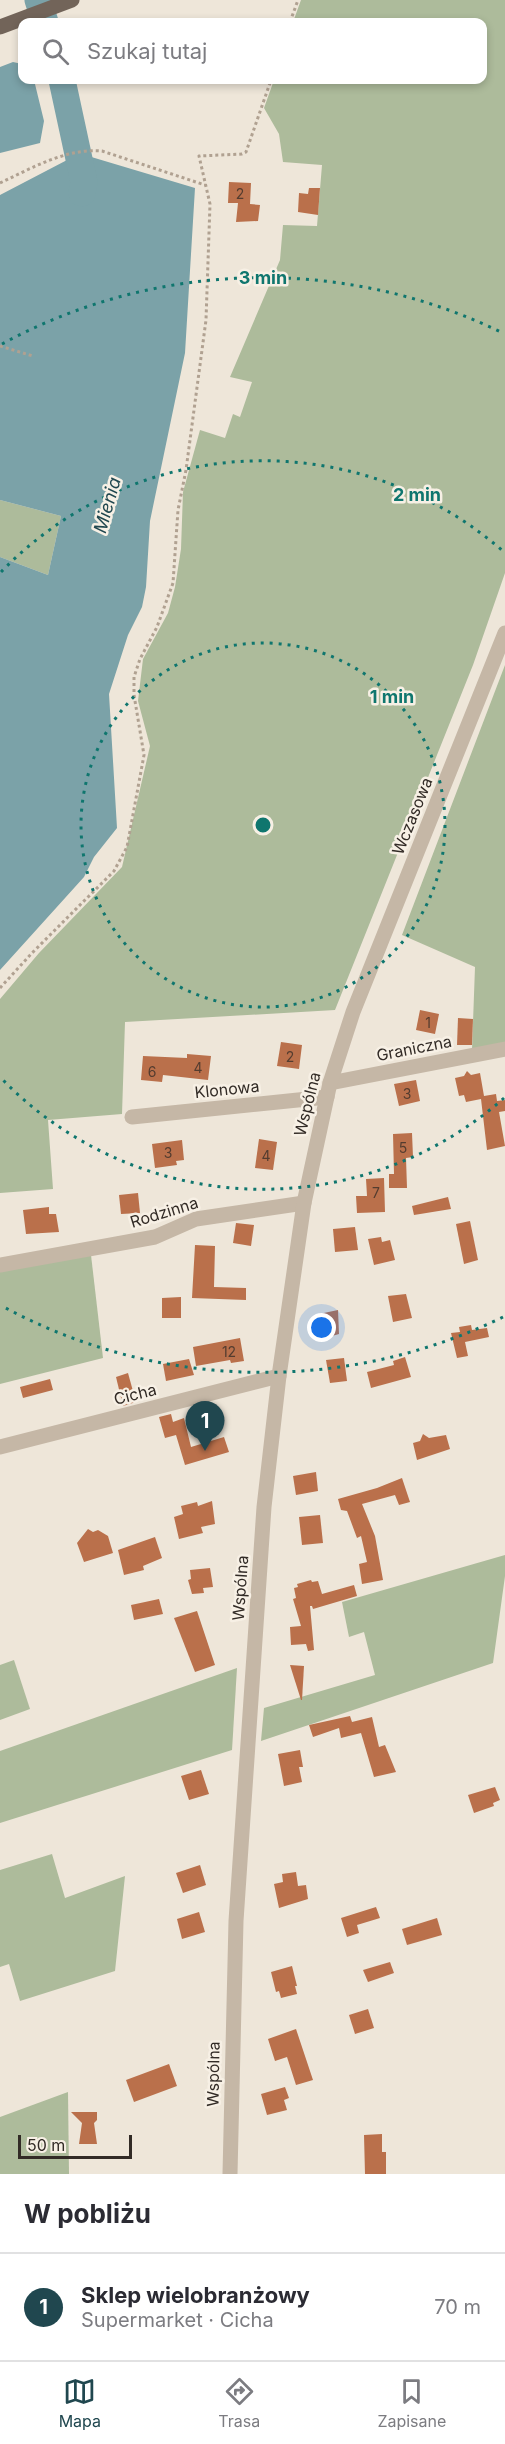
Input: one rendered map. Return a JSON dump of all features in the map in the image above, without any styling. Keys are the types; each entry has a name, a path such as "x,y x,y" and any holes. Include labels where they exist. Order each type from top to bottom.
{"main road":[{"path":"23,18 66,2"},
{"path":"0,27 18,20"}],"street":[{"name":"Wczasowa","path":"353,1012 505,633"},
{"name":"Wspólna","path":"230,2174 232,2034 242,1819 264,1507 279,1376 304,1203 328,1090 353,1012"},
{"name":"Graniczna","path":"328,1090 505,1049"},
{"name":"Klonowa","path":"132,1117 328,1090"},
{"name":"Rodzinna","path":"0,1265 155,1237 196,1219 304,1203"},
{"name":"Cicha","path":"0,1447 279,1376"}],"path":[{"path":"291,18 298,0"},
{"path":"0,988 114,871 127,847 144,755 134,695 134,677 140,659 157,627 173,583 178,510 186,470 206,320 210,204 199,156 246,152 270,84"},
{"path":"0,183 49,160 91,150 102,151 205,184"},
{"path":"0,346 33,356"}],"green space":[{"path":"301,0 505,0 505,573 473,665 335,1010 125,1022 122,1114 48,1120 53,1189 0,1193 0,999 39,953 122,867 150,746 138,701 143,659 168,613 175,587 181,549 183,492 200,430 225,438 233,414 240,417 252,382 230,377 280,260 283,225 317,226 322,165 283,162 279,134 264,108 273,84 487,84 487,18 294,18"},
{"path":"0,500 61,516 48,575 0,557"},
{"path":"505,665 505,1044 472,1050 475,967 402,935"},
{"path":"91,1255 103,1358 0,1384 0,1270"},
{"path":"505,1555 505,1576 493,1663 261,1741 264,1708 375,1675 364,1632 349,1637 342,1602"},
{"path":"14,1660 30,1709 0,1720 0,1665"},
{"path":"237,1668 232,1750 0,1823 0,1751"},
{"path":"52,1854 65,1898 125,1876 115,1971 20,2001 9,1964 0,1967 0,1870"},
{"path":"68,2092 69,2174 0,2174 0,2117"}],"water":[{"path":"13,62 18,63 18,84 35,84 44,121 40,143 0,153 0,67"},
{"path":"88,156 195,188 185,353 150,521 146,587 142,607 128,635 109,694 117,828 94,857 84,877 0,970 0,557 48,575 61,516 0,500 0,195 69,159"}],"building":[{"path":"229,182 251,183 250,204 260,205 258,221 236,222 238,203 228,203"},
{"path":"309,188 320,188 318,215 298,212 299,193 308,194"},
{"path":"420,1010 439,1014 435,1034 416,1030"},
{"path":"458,1018 473,1019 472,1045 457,1045"},
{"path":"281,1042 302,1045 299,1069 277,1066"},
{"path":"187,1054 211,1056 208,1080 163,1075 162,1082 141,1080 143,1056 187,1058"},
{"path":"467,1071 471,1075 480,1073 484,1096 496,1094 497,1101 505,1100 505,1111 499,1112 505,1146 487,1150 481,1099 466,1102 464,1095 459,1096 455,1078 464,1076"},
{"path":"416,1080 420,1101 399,1106 394,1084"},
{"path":"412,1133 413,1157 406,1158 407,1188 389,1188 389,1174 394,1174 393,1134"},
{"path":"259,1139 277,1142 273,1170 255,1168"},
{"path":"182,1140 184,1160 176,1161 177,1165 155,1168 152,1144"},
{"path":"384,1178 385,1212 357,1213 356,1196 367,1196 366,1179"},
{"path":"138,1193 140,1213 121,1214 119,1195"},
{"path":"448,1197 451,1209 414,1215 412,1206"},
{"path":"49,1207 49,1214 56,1214 59,1232 26,1234 23,1210"},
{"path":"470,1221 478,1260 464,1264 456,1224"},
{"path":"236,1223 254,1225 251,1246 233,1243"},
{"path":"355,1227 358,1250 335,1252 333,1229"},
{"path":"381,1237 382,1242 390,1240 395,1260 374,1265 368,1239"},
{"path":"195,1245 215,1246 214,1287 246,1288 246,1300 192,1298"},
{"path":"406,1294 412,1318 393,1322 388,1296"},
{"path":"181,1297 181,1318 162,1318 162,1298"},
{"path":"338,1310 339,1334 325,1338 319,1314"},
{"path":"471,1325 472,1330 487,1328 489,1337 465,1342 468,1356 457,1358 451,1333 460,1332 459,1327"},
{"path":"240,1338 244,1361 231,1363 230,1360 196,1366 193,1347"},
{"path":"405,1357 411,1377 371,1388 367,1372 394,1365 393,1361"},
{"path":"344,1358 347,1381 330,1383 326,1360"},
{"path":"189,1359 194,1375 166,1381 163,1364"},
{"path":"128,1373 136,1402 123,1406 116,1377"},
{"path":"50,1379 53,1390 23,1398 20,1387"},
{"path":"171,1414 173,1422 184,1418 191,1447 224,1437 229,1452 185,1465 176,1435 165,1438 159,1417"},
{"path":"423,1434 429,1438 446,1435 450,1449 417,1460 413,1443 420,1441"},
{"path":"316,1472 318,1491 296,1495 293,1476"},
{"path":"402,1478 410,1502 399,1505 395,1495 362,1504 375,1536 383,1580 362,1584 359,1564 367,1562 361,1536 357,1538 347,1511 341,1510 338,1499"},
{"path":"212,1501 215,1524 201,1527 203,1533 179,1539 174,1517 183,1514 181,1506 197,1502 198,1506"},
{"path":"320,1515 323,1543 302,1545 299,1517"},
{"path":"88,1529 93,1532 98,1530 108,1536 113,1553 84,1562 77,1543"},
{"path":"155,1537 162,1558 143,1566 144,1570 124,1575 118,1550"},
{"path":"210,1568 213,1587 203,1588 204,1593 192,1594 188,1580 191,1579 190,1570"},
{"path":"311,1580 312,1582 318,1581 322,1594 354,1585 357,1596 313,1609 310,1606 314,1650 308,1651 306,1644 291,1645 290,1627 301,1626 293,1599 296,1598 294,1588 298,1587 297,1584"},
{"path":"159,1599 163,1614 134,1620 131,1605"},
{"path":"197,1611 215,1665 195,1672 174,1618"},
{"path":"290,1665 304,1666 302,1700 301,1700"},
{"path":"350,1716 352,1722 372,1717 379,1747 385,1745 396,1772 374,1777 361,1733 341,1738 339,1728 313,1737 309,1725"},
{"path":"300,1750 303,1767 299,1767 302,1782 284,1786 278,1754"},
{"path":"201,1770 209,1794 189,1800 181,1776"},
{"path":"495,1787 500,1800 493,1803 494,1806 474,1813 468,1795"},
{"path":"200,1865 206,1885 183,1893 176,1873"},
{"path":"296,1872 298,1886 306,1885 308,1899 279,1908 274,1884 283,1882 282,1874"},
{"path":"376,1907 380,1918 357,1925 359,1933 347,1937 341,1918"},
{"path":"199,1912 205,1932 182,1939 177,1919"},
{"path":"437,1918 442,1935 407,1945 402,1929"},
{"path":"390,1962 394,1973 368,1982 363,1970"},
{"path":"292,1966 297,1994 281,1998 279,1991 276,1992 271,1972"},
{"path":"368,2009 374,2028 355,2034 349,2015"},
{"path":"296,2029 313,2080 296,2085 287,2057 275,2061 268,2039"},
{"path":"169,2064 177,2086 134,2102 126,2080"},
{"path":"285,2087 289,2098 284,2100 287,2110 267,2115 261,2094"},
{"path":"71,2112 97,2112 97,2120 94,2123 97,2144 79,2144 82,2123"},
{"path":"382,2134 382,2152 386,2152 386,2174 365,2174 364,2135"}],"waterway":[{"name":"Mienia","path":"38,0 44,18"},
{"name":"Mienia","path":"63,84 84,182 82,193"}],"place":[{"name":"Sklep wielobranżowy","path":"205,1451"}]}
